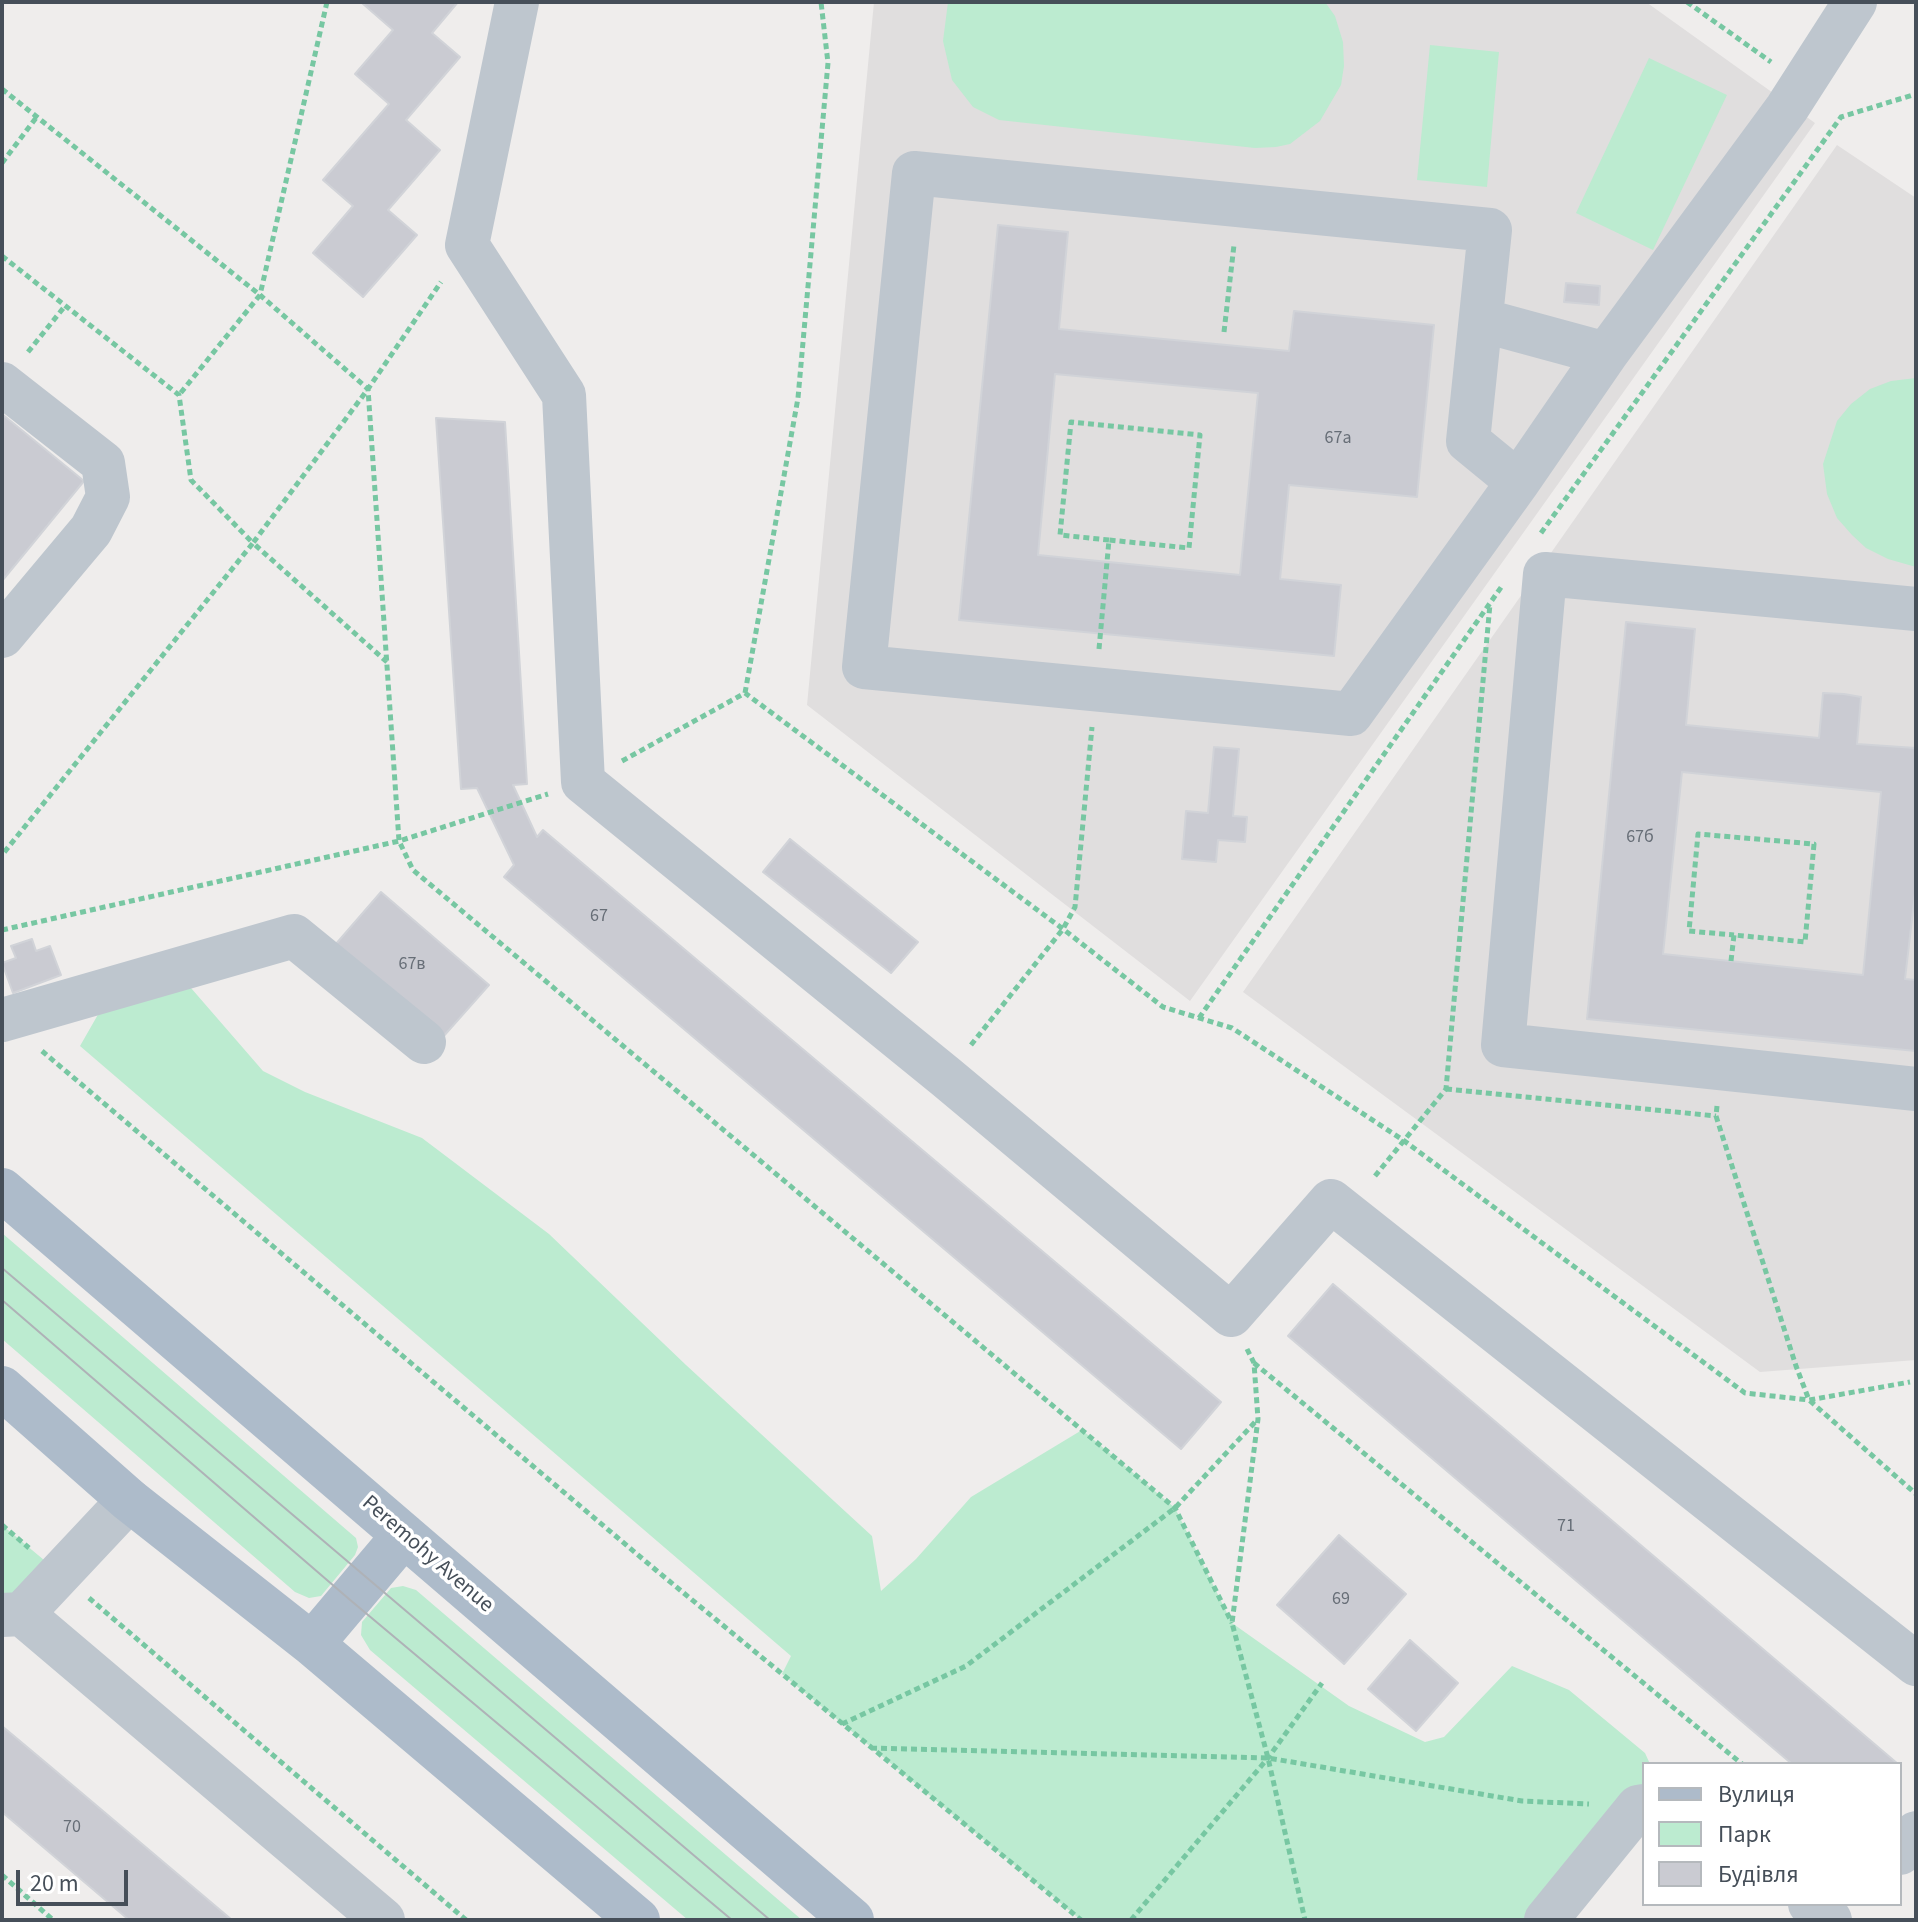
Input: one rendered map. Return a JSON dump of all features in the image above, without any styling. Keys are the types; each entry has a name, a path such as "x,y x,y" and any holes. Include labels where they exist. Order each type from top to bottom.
{"main road":[{"name":"Peremohy Avenue","path":"2,1190 852,1920"},
{"path":"2,1388 129,1500 312,1644 638,1920"},
{"path":"312,1644 404,1535"}],"lane":[{"path":"517,2 467,245 564,395 583,782 946,1077 1231,1315 1331,1201 1916,1664"},
{"path":"1518,482 1468,441 1490,230 914,173 864,667 1351,714 1518,482 1606,354 1787,108 1855,2"},
{"path":"1481,320 1606,354"},
{"path":"2,636 91,530 108,497 103,463 11,373"},
{"path":"1916,609 1545,574 1503,1045 1916,1089"},
{"path":"3,1019 294,936 424,1042"},
{"path":"129,1500 59,1573 12,1615 383,1920"},
{"path":"1546,1920 1641,1807"},
{"path":"1902,1850 1916,1833"},
{"path":"1812,1906 1830,1920"}],"path":[{"path":"179,395 260,295 327,2"},
{"path":"745,693 798,398 828,63 821,2"},
{"path":"1687,2 1841,117"},
{"path":"2,89 260,295 368,389 399,841 413,870 1175,1508 1232,1623 1268,1758 1305,1920"},
{"path":"2,163 36,118"},
{"path":"1224,332 1239,205"},
{"path":"2,855 253,543 368,389 467,245"},
{"path":"2,256 179,395 191,480 253,543 387,662"},
{"path":"11,373 65,306"},
{"path":"1071,422 1200,435 1189,548 1109,540 1060,535 1071,422"},
{"path":"946,1077 1063,929 1075,907 1109,540"},
{"path":"1375,1176 1446,1089 1490,603"},
{"path":"2,930 399,841 583,782 745,693"},
{"path":"745,693 1163,1007 1232,1028 1403,1140 1745,1393 1809,1400 1910,1382"},
{"path":"1698,834 1814,844 1805,942 1734,935 1689,931 1698,834"},
{"path":"1731,961 1734,935"},
{"path":"3,1019 645,1561 1081,1920"},
{"path":"1720,1070 1716,1116 1809,1400 1916,1494"},
{"path":"1446,1089 1716,1116"},
{"path":"1232,1623 1258,1419 1254,1363 1740,1762"},
{"path":"842,1724 966,1666 1175,1508 1258,1419"},
{"path":"2,1525 466,1920"},
{"path":"1131,1920 1268,1758 1322,1683"},
{"path":"871,1748 1268,1758 1522,1801 1641,1807"},
{"path":"2,1875 53,1920"}],"shaded area":[{"path":"874,2 1646,2 1815,123 1190,1001 807,705"},
{"path":"1837,145 1916,198 1916,1360 1760,1372 1243,992"}],"green space":[{"path":"948,2 1325,2 1335,16 1343,42 1341,85 1320,121 1290,144 1276,147 1255,148 999,120 973,107 952,80 943,41"},
{"path":"1430,45 1499,52 1487,187 1417,180"},
{"path":"1649,58 1727,95 1653,250 1576,213"},
{"path":"1916,378 1916,567 1888,559 1866,548 1852,535 1837,518 1827,494 1823,464 1837,421 1851,404 1870,389 1891,381"},
{"path":"178,973 263,1071 305,1092 422,1138 549,1234 872,1536 881,1591 916,1559 971,1497 1082,1430 1175,1508 1232,1623 1349,1706 1425,1742 1444,1737 1512,1666 1569,1690 1645,1753 1649,1762 1642,1762 1642,1808 1546,1920 1081,1920 782,1674 791,1656 80,1046 116,983"},
{"path":"2,1233 356,1538 358,1547 355,1555 321,1596 309,1598 295,1592 2,1339"},
{"path":"2,1525 44,1560 9,1600 2,1600"},
{"path":"403,1586 416,1590 802,1920 688,1920 370,1650 361,1635 362,1622 391,1588"}],"building":[{"path":"458,2 432,33 460,57 406,120 440,150 388,210 417,235 363,297 313,253 353,206 323,180 389,104 355,74 393,30 362,3"},
{"path":"998,225 1068,232 1059,329 1289,351 1294,311 1434,325 1417,497 1289,485 1280,579 1341,585 1334,656 959,620","holes":["1055,374 1258,393 1240,575 1038,555"]},
{"path":"1566,283 1600,286 1599,305 1564,302"},
{"path":"2,414 84,481 2,581"},
{"path":"436,418 505,422 527,784 513,785 537,837 543,830 1221,1402 1181,1449 504,877 514,865 477,788 461,789"},
{"path":"1626,622 1695,629 1686,725 1819,738 1823,693 1844,694 1861,697 1857,744 1916,748 1916,885 1905,979 1916,980 1916,1051 1587,1019","holes":["1682,772 1881,792 1863,975 1663,954"]},
{"path":"1214,747 1239,749 1233,816 1247,817 1245,842 1218,840 1216,862 1182,859 1186,811 1208,813"},
{"path":"790,839 918,942 891,973 763,872"},
{"path":"381,892 489,985 442,1038 335,945"},
{"path":"32,939 36,951 50,946 61,975 13,993 2,963 16,958 11,946"},
{"path":"1333,1284 1896,1762 1790,1762 1288,1336"},
{"path":"1339,1535 1406,1594 1344,1664 1277,1605"},
{"path":"1410,1640 1458,1683 1416,1731 1368,1689"},
{"path":"2,1726 232,1920 129,1920 2,1812"}],"tram line":[{"path":"2,1268 770,1920"},
{"path":"2,1300 349,1599 732,1920"}]}
